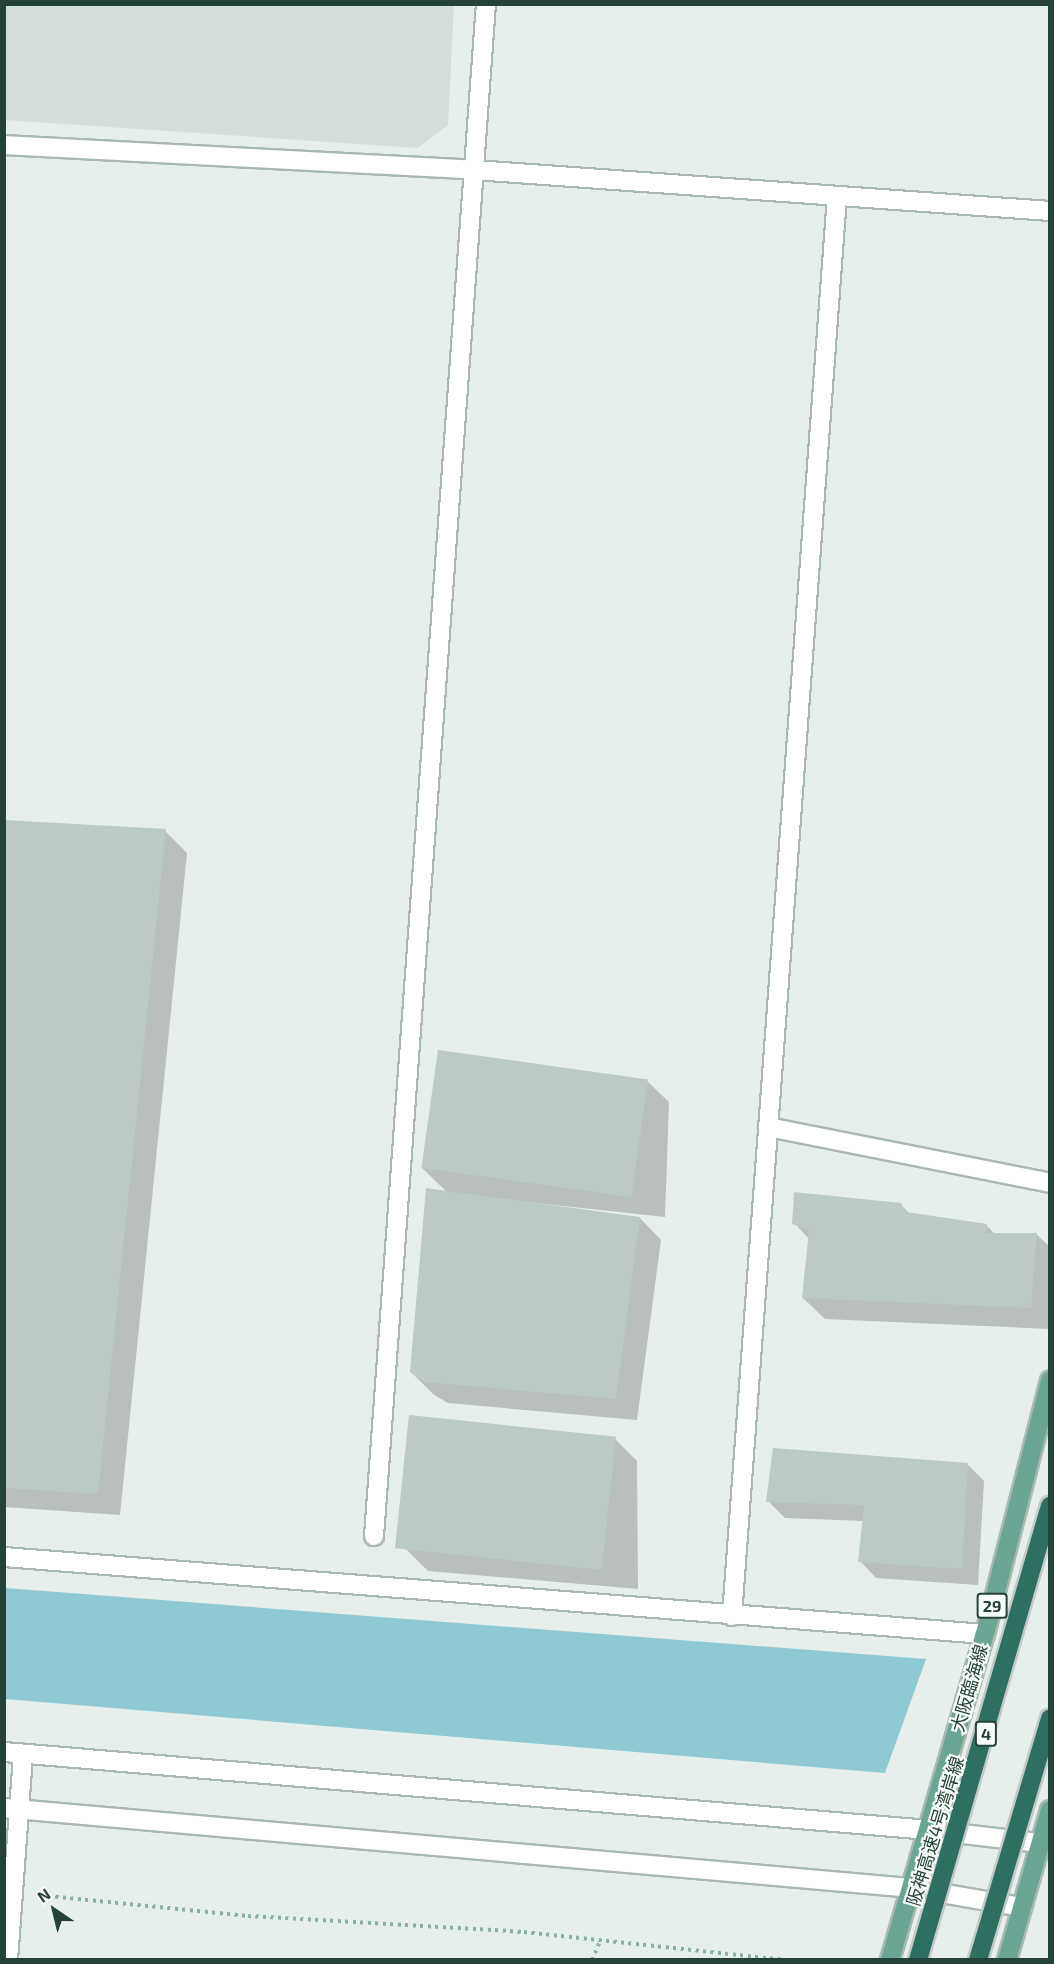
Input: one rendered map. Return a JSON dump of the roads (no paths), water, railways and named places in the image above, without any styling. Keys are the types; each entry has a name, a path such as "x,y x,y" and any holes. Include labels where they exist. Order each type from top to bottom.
{"highway":[{"name":"阪神高速4号湾岸線","path":"918,1959 1050,1506"},
{"path":"978,1959 1050,1718"}],"main road":[{"name":"大阪臨海線","path":"890,1959 985,1634 1050,1380"},
{"path":"1007,1959 1050,1810"}],"street":[{"path":"374,1536 486,4"},
{"path":"4,145 474,170 1050,212"},
{"path":"732,1616 837,196"},
{"path":"768,1126 1050,1184"},
{"path":"4,1557 732,1616 985,1634"},
{"path":"4,1752 929,1830 1040,1843"},
{"path":"8,1959 11,1809 23,1754"},
{"path":"11,1809 912,1888 1022,1907"}],"water":[{"path":"4,1588 926,1659 885,1773 5,1699"}]}
